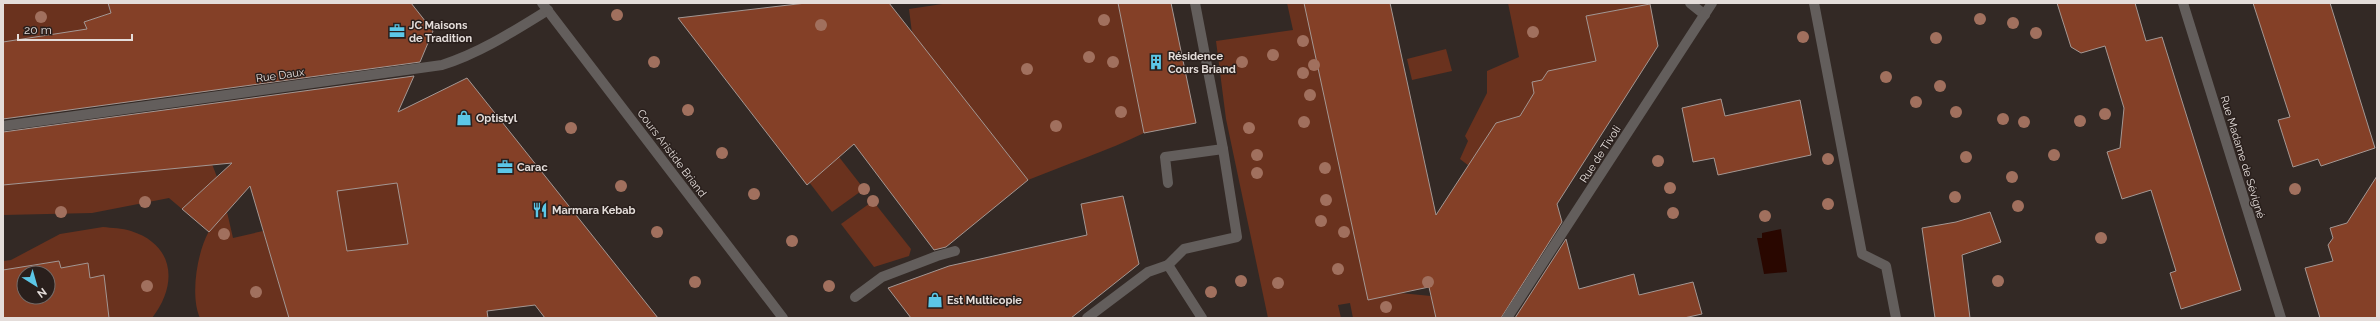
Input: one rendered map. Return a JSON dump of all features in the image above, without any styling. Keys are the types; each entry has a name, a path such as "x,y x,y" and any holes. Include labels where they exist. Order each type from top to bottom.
{"street":[{"path":"1087,318 1148,272 1168,265 1184,249 1237,236 1223,149 1195,3"},
{"path":"1690,3 1705,15"},
{"name":"Rue de Tivoli","path":"1507,318 1712,3"},
{"path":"1814,3 1862,254 1886,266 1896,318"},
{"name":"Rue Madame de Sévigné","path":"2183,3 2281,318"},
{"name":"Rue Daux","path":"3,126 442,65 462,58 484,47 545,6"},
{"name":"Cours Aristide Briand","path":"545,6 783,318"},
{"path":"1168,183 1165,157 1223,149"},
{"path":"855,298 882,277 937,256 955,251"},
{"path":"1168,265 1202,318"}],"shaded area":[{"path":"3,3 108,3 111,13 84,22 89,36 3,42"},
{"path":"949,3 1118,3 1144,133 1101,152 1028,180 912,33 909,9"},
{"path":"1287,3 1305,3 1400,293 1431,296 1436,318 1353,318 1350,303 1338,305 1341,318 1268,318 1226,119 1216,41 1293,30"},
{"path":"1508,3 1650,4 1586,16 1596,61 1534,93 1520,116 1504,121 1473,169 1460,159 1468,141 1465,136 1487,93 1487,71 1519,57"},
{"path":"1446,49 1452,71 1412,80 1407,59"},
{"path":"839,157 864,189 832,212 809,182"},
{"path":"354,158 357,174 364,179 431,166 434,176 459,166 462,188 439,193 437,183 426,184 430,204 491,194 495,217 502,216 504,225 483,223 475,235 472,219 483,218 481,209 404,221 408,244 329,253 340,318 338,311 327,313 300,234 313,232 312,223 341,218 337,191 346,189 341,160"},
{"path":"212,164 217,177 182,209 169,198 92,213 3,215 3,185"},
{"path":"873,201 911,249 909,256 874,267 841,224"},
{"path":"227,212 233,238 263,231 289,318 200,318 195,298 198,263 204,242 210,230 214,224"},
{"path":"103,227 121,229 146,237 156,246 164,256 168,267 168,280 166,292 152,318 109,318 103,276 90,278 88,263 61,268 59,261 32,265 16,265 16,271 3,276 3,261 11,260 60,234"},
{"path":"1781,229 1787,272 1764,274 1757,238 1762,238 1762,233"}],"building":[{"path":"108,3 411,3 433,31 420,62 3,119 3,42 87,29 84,22 111,13"},
{"path":"806,3 889,3 1028,180 946,247 934,250 854,144 807,185 678,18"},
{"name":"Résidence Cours Briand","path":"1118,3 1171,3 1196,123 1144,133"},
{"path":"1304,3 1390,3 1436,215 1496,123 1520,116 1534,93 1532,82 1542,80 1548,71 1596,61 1586,16 1650,4 1658,46 1557,204 1562,222 1501,318 1436,318 1429,287 1368,300"},
{"path":"2057,3 2135,3 2146,41 2162,37 2241,290 2181,309 2170,273 2176,271 2151,190 2122,199 2107,152 2120,148 2124,108 2105,46 2081,53 2071,47"},
{"path":"2253,3 2330,3 2375,148 2321,166 2318,159 2293,167 2278,120 2290,117"},
{"path":"414,76 398,112 467,78 658,318 545,318 535,305 487,311 488,318 289,318 250,186 209,232 182,209 232,163 3,185 3,132","holes":["397,183 408,244 347,251 337,191"]},
{"path":"1721,99 1725,116 1800,100 1811,155 1718,175 1714,158 1693,162 1682,108"},
{"path":"2377,176 2377,318 2320,318 2305,268 2333,261 2328,245 2333,238 2330,228 2347,223"},
{"path":"1123,196 1139,264 1071,318 911,318 888,288 949,266 1087,235 1081,204"},
{"path":"1990,212 2001,242 1962,255 1970,318 1935,318 1922,228 1956,222"},
{"path":"1566,239 1579,289 1634,274 1639,295 1693,282 1702,314 1684,318 1515,318"},
{"path":"59,261 61,268 88,263 90,278 104,275 109,318 3,318 3,270 16,268 16,305 56,305 56,265 34,265"}],"place":[{"name":"JC Maisons de Tradition","path":"397,31"},
{"name":"Résidence Cours Briand","path":"1156,62"},
{"name":"Optistyl","path":"464,118"},
{"name":"Carac","path":"505,167"},
{"name":"Marmara Kebab","path":"540,210"},
{"name":"Est Multicopie","path":"935,300"}]}
